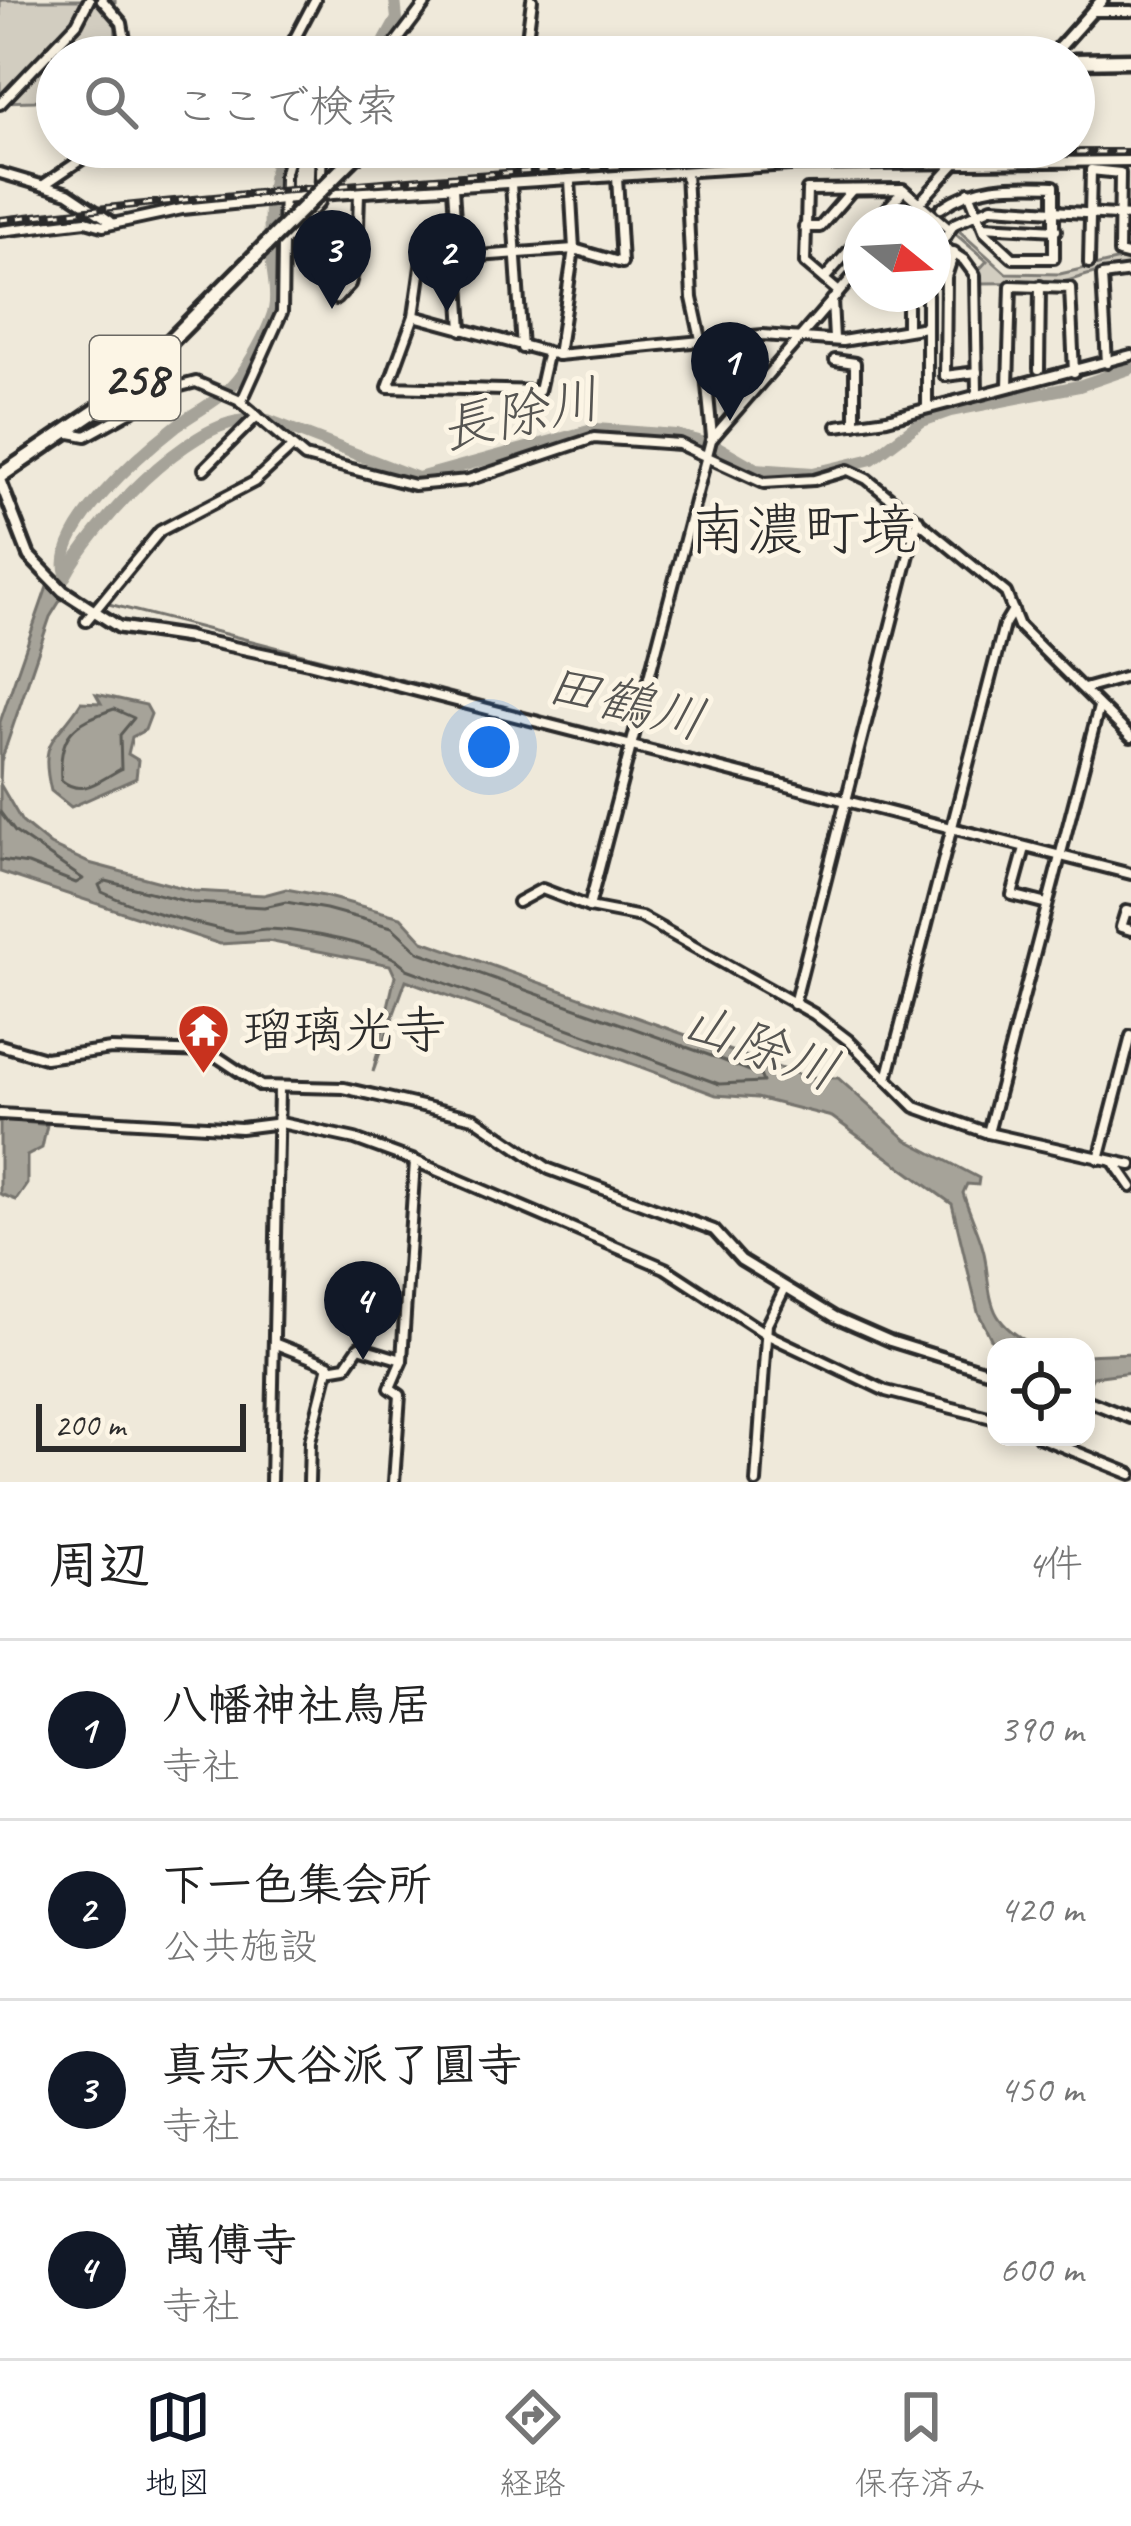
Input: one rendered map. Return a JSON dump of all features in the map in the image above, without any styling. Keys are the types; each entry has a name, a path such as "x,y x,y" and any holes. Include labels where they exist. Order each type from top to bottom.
{"highway":[{"path":"1095,61 1131,60"},
{"name":"258","path":"0,479 70,433 162,353 343,168"}],"street":[{"path":"64,36 89,0"},
{"path":"102,0 122,23 124,36"},
{"path":"296,36 315,0"},
{"path":"401,36 428,0"},
{"path":"527,36 532,0"},
{"path":"1070,36 1102,0"},
{"path":"1092,11 1131,11"},
{"path":"0,104 36,66"},
{"path":"1095,161 1131,161"},
{"path":"45,184 69,168"},
{"path":"240,402 282,312 277,199 286,168"},
{"path":"281,245 320,202 321,168"},
{"path":"0,231 86,221 103,226 110,221 277,199 785,168"},
{"path":"835,339 835,296 806,263 803,193 904,189 920,202 951,168"},
{"path":"1089,262 1091,170 1117,170 1119,253 1131,256"},
{"path":"590,907 709,445 701,344 692,298 686,172"},
{"path":"0,173 45,184 82,200 110,221"},
{"path":"570,180 574,248 552,355 539,391 388,387 414,316 422,260 574,248 622,263 617,177"},
{"path":"512,184 522,348"},
{"path":"948,204 970,191 1054,186 1054,258 1013,258 983,226 970,191"},
{"path":"453,188 462,331"},
{"path":"804,227 820,226 853,189"},
{"path":"890,204 904,189"},
{"path":"336,299 350,284 357,259 358,193"},
{"path":"951,228 977,212 1004,206 1131,216"},
{"path":"983,226 1056,230"},
{"path":"977,372 945,376 946,277 953,253 970,267 977,284 977,372 977,393"},
{"path":"824,279 843,257"},
{"path":"1107,363 1102,276 1131,272"},
{"path":"1008,386 1011,286 1070,288 1074,372"},
{"path":"1039,369 1040,286"},
{"path":"709,445 843,287"},
{"path":"908,312 908,328"},
{"path":"926,312 927,406"},
{"path":"414,316 552,355 763,335 797,340 874,338 887,330 926,327"},
{"path":"837,426 1131,355"},
{"path":"835,360 855,363 855,424"},
{"path":"70,433 86,436 182,384 196,382 240,402 305,457 432,486 468,480 594,438 644,437 709,445 764,483 814,480 848,470 918,519 1006,593 1018,626 1131,736"},
{"path":"204,469 257,416"},
{"path":"86,621 160,531 254,482 291,448"},
{"path":"0,479 18,535 37,565 119,627 187,637 633,742 956,825 1025,848 1063,852 1131,874"},
{"path":"794,1004 918,519"},
{"path":"887,1080 1004,625 1013,610"},
{"path":"1082,690 1131,676"},
{"path":"988,1133 1100,706"},
{"path":"1025,848 1012,895 1047,904"},
{"path":"518,902 542,889 590,907 641,917 848,1040 915,1107 988,1133 1131,1166"},
{"path":"1131,912 1126,911 1121,927 1131,929"},
{"path":"1099,1159 1131,1036"},
{"path":"0,1045 45,1058 111,1049 210,1052 261,1086 344,1088 474,1118 549,1169 714,1230 741,1260 785,1288 890,1341 987,1371"},
{"path":"271,1482 279,1090"},
{"path":"0,1114 242,1128 281,1123 355,1139 665,1268 766,1334 886,1391 987,1417"},
{"path":"394,1482 400,1395 390,1388 402,1360 416,1161"},
{"path":"1114,1163 1131,1187"},
{"path":"756,1482 766,1334 785,1288"},
{"path":"276,1344 329,1365 310,1441 309,1482"},
{"path":"328,1370 346,1366 359,1347 402,1360"},
{"path":"1095,1404 1131,1418"},
{"path":"1061,1446 1131,1474"}],"shaded area":[{"path":"0,0 115,0 116,36 36,36 36,100 0,102"},
{"path":"956,228 1006,273 1060,274 1124,259 1131,259 1131,269 1104,270 1064,282 980,283 977,272 987,261 952,231"}],"water":[{"path":"48,584 63,596 50,617 1,761 0,784 0,722"},
{"path":"96,694 146,705 151,714 145,730 132,737 128,754 138,760 136,778 71,807 51,791 48,749 81,702 101,703"},
{"path":"0,784 22,822 50,845 89,863 194,891 264,895 286,889 401,917 423,941 770,1065 807,1077 838,1078 907,1140 979,1178 978,1185 967,1184 963,1193 983,1247 993,1305 1002,1322 1022,1338 991,1338 978,1312 952,1204 832,1117 757,1098 716,1095 406,980 373,1072 395,976 390,965 268,941 220,944 0,872"},
{"path":"0,1119 47,1125 42,1148 27,1156 27,1184 16,1200 0,1194"},
{"path":"1131,1353 1131,1372 1095,1377 1095,1355"}],"waterway":[{"name":"山除川","path":"388,36 397,19 395,0"},
{"name":"山除川","path":"66,574 65,556 86,514 123,472 227,390 260,344 275,303 270,214 275,168"},
{"name":"長除川","path":"268,420 418,478 596,429 676,435 716,446 756,469 813,473 872,459 922,421 950,411 1079,386 1131,368"},
{"name":"長除川","path":"65,577 97,531 144,480 198,438 248,420"},
{"name":"田鶴川","path":"105,603 1131,868"},
{"path":"1094,682 1131,670"}],"railway":[{"path":"1095,152 1131,152"},
{"path":"0,220 282,191 582,168"}],"place":[{"name":"真宗大谷派了圓寺","path":"332,309"},
{"name":"下一色集会所","path":"447,312"},
{"name":"八幡神社鳥居","path":"730,421"},
{"name":"瑠璃光寺","path":"203,1075"},
{"name":"萬傅寺","path":"363,1360"}],"district":[{"name":"南濃町境","path":"803,529"}]}
